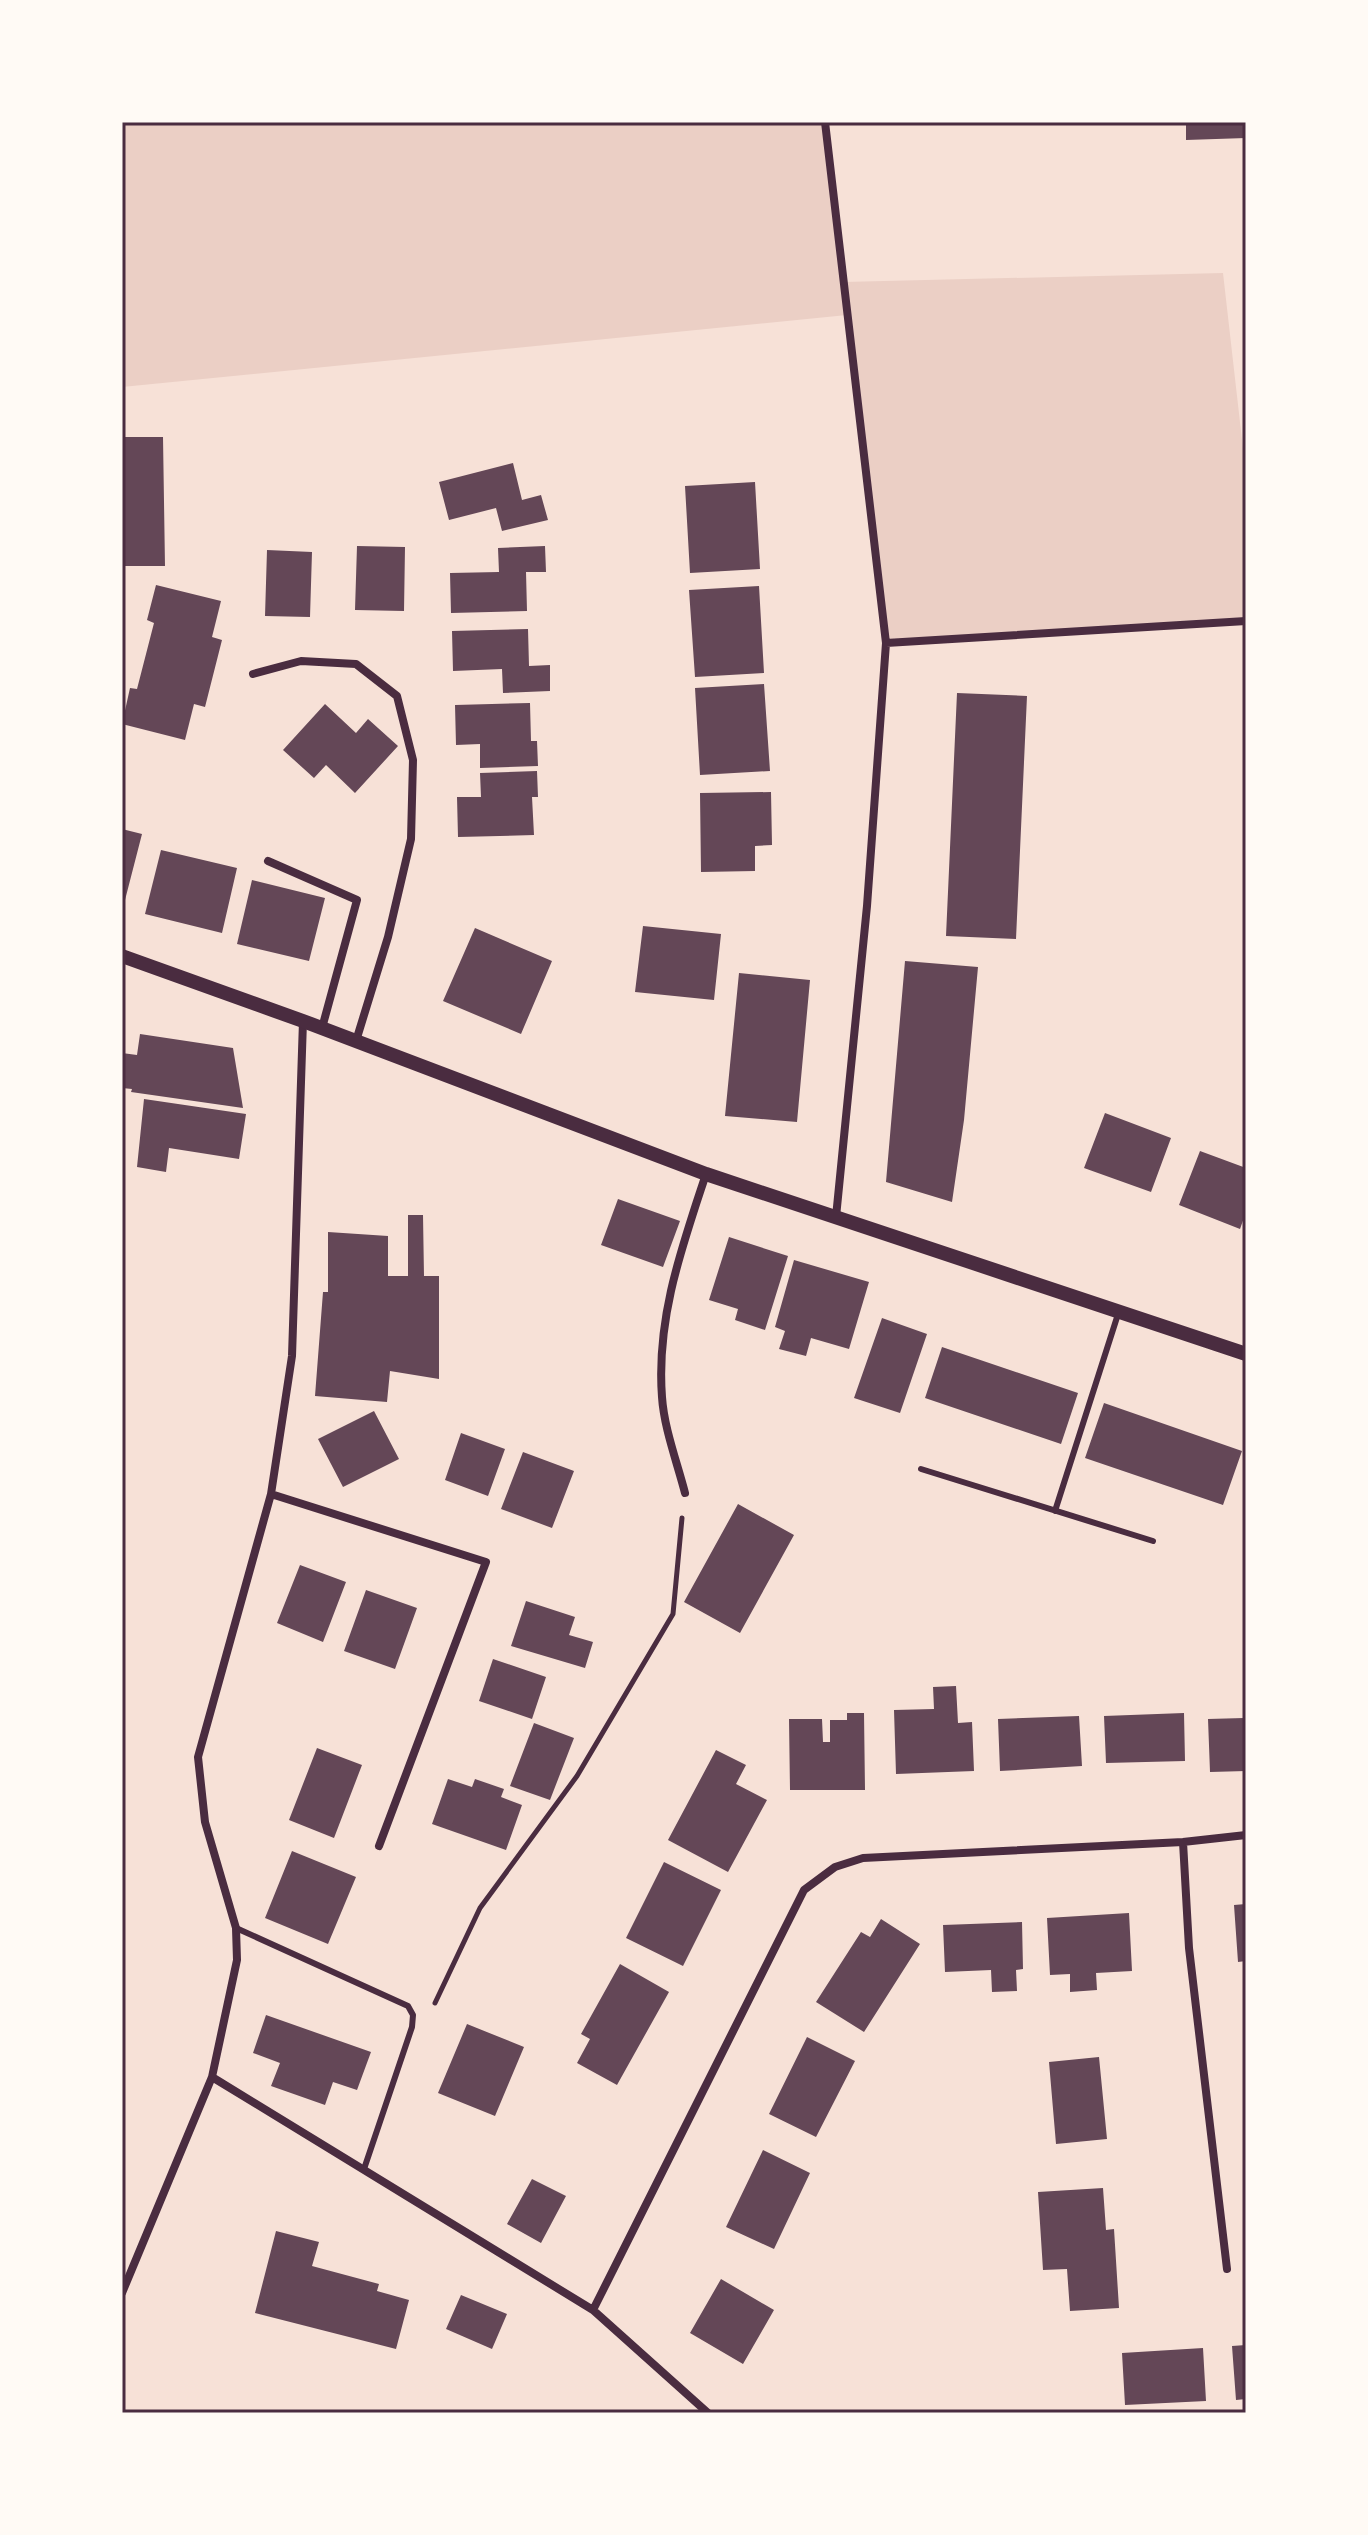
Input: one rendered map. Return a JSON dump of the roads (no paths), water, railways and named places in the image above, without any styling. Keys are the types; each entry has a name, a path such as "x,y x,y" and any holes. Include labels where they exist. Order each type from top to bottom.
{"street":[{"path":"826,126 886,643 867,906 836,1217"},
{"path":"886,643 1246,621"},
{"path":"253,674 301,661 356,664 397,696 413,760 411,839 388,937 356,1041"},
{"path":"268,861 357,900 322,1028"},
{"path":"122,956 322,1028 706,1174 1246,1354"},
{"path":"122,2293 212,2077 237,1960 236,1928 205,1822 198,1757 271,1494 292,1356 303,1021"},
{"path":"685,1493 662,1398 663,1329 674,1271 706,1174"},
{"path":"271,1494 486,1562 379,1846"},
{"path":"593,2310 804,1890 835,1867 863,1858 1183,1842 1246,1835"},
{"path":"1183,1842 1189,1948 1227,2269"},
{"path":"212,2077 593,2310 708,2413"}],"lane":[{"path":"1055,1511 1119,1311"},
{"path":"921,1469 1153,1541"},
{"path":"236,1928 408,2006 413,2015 412,2027 364,2169"}]}
